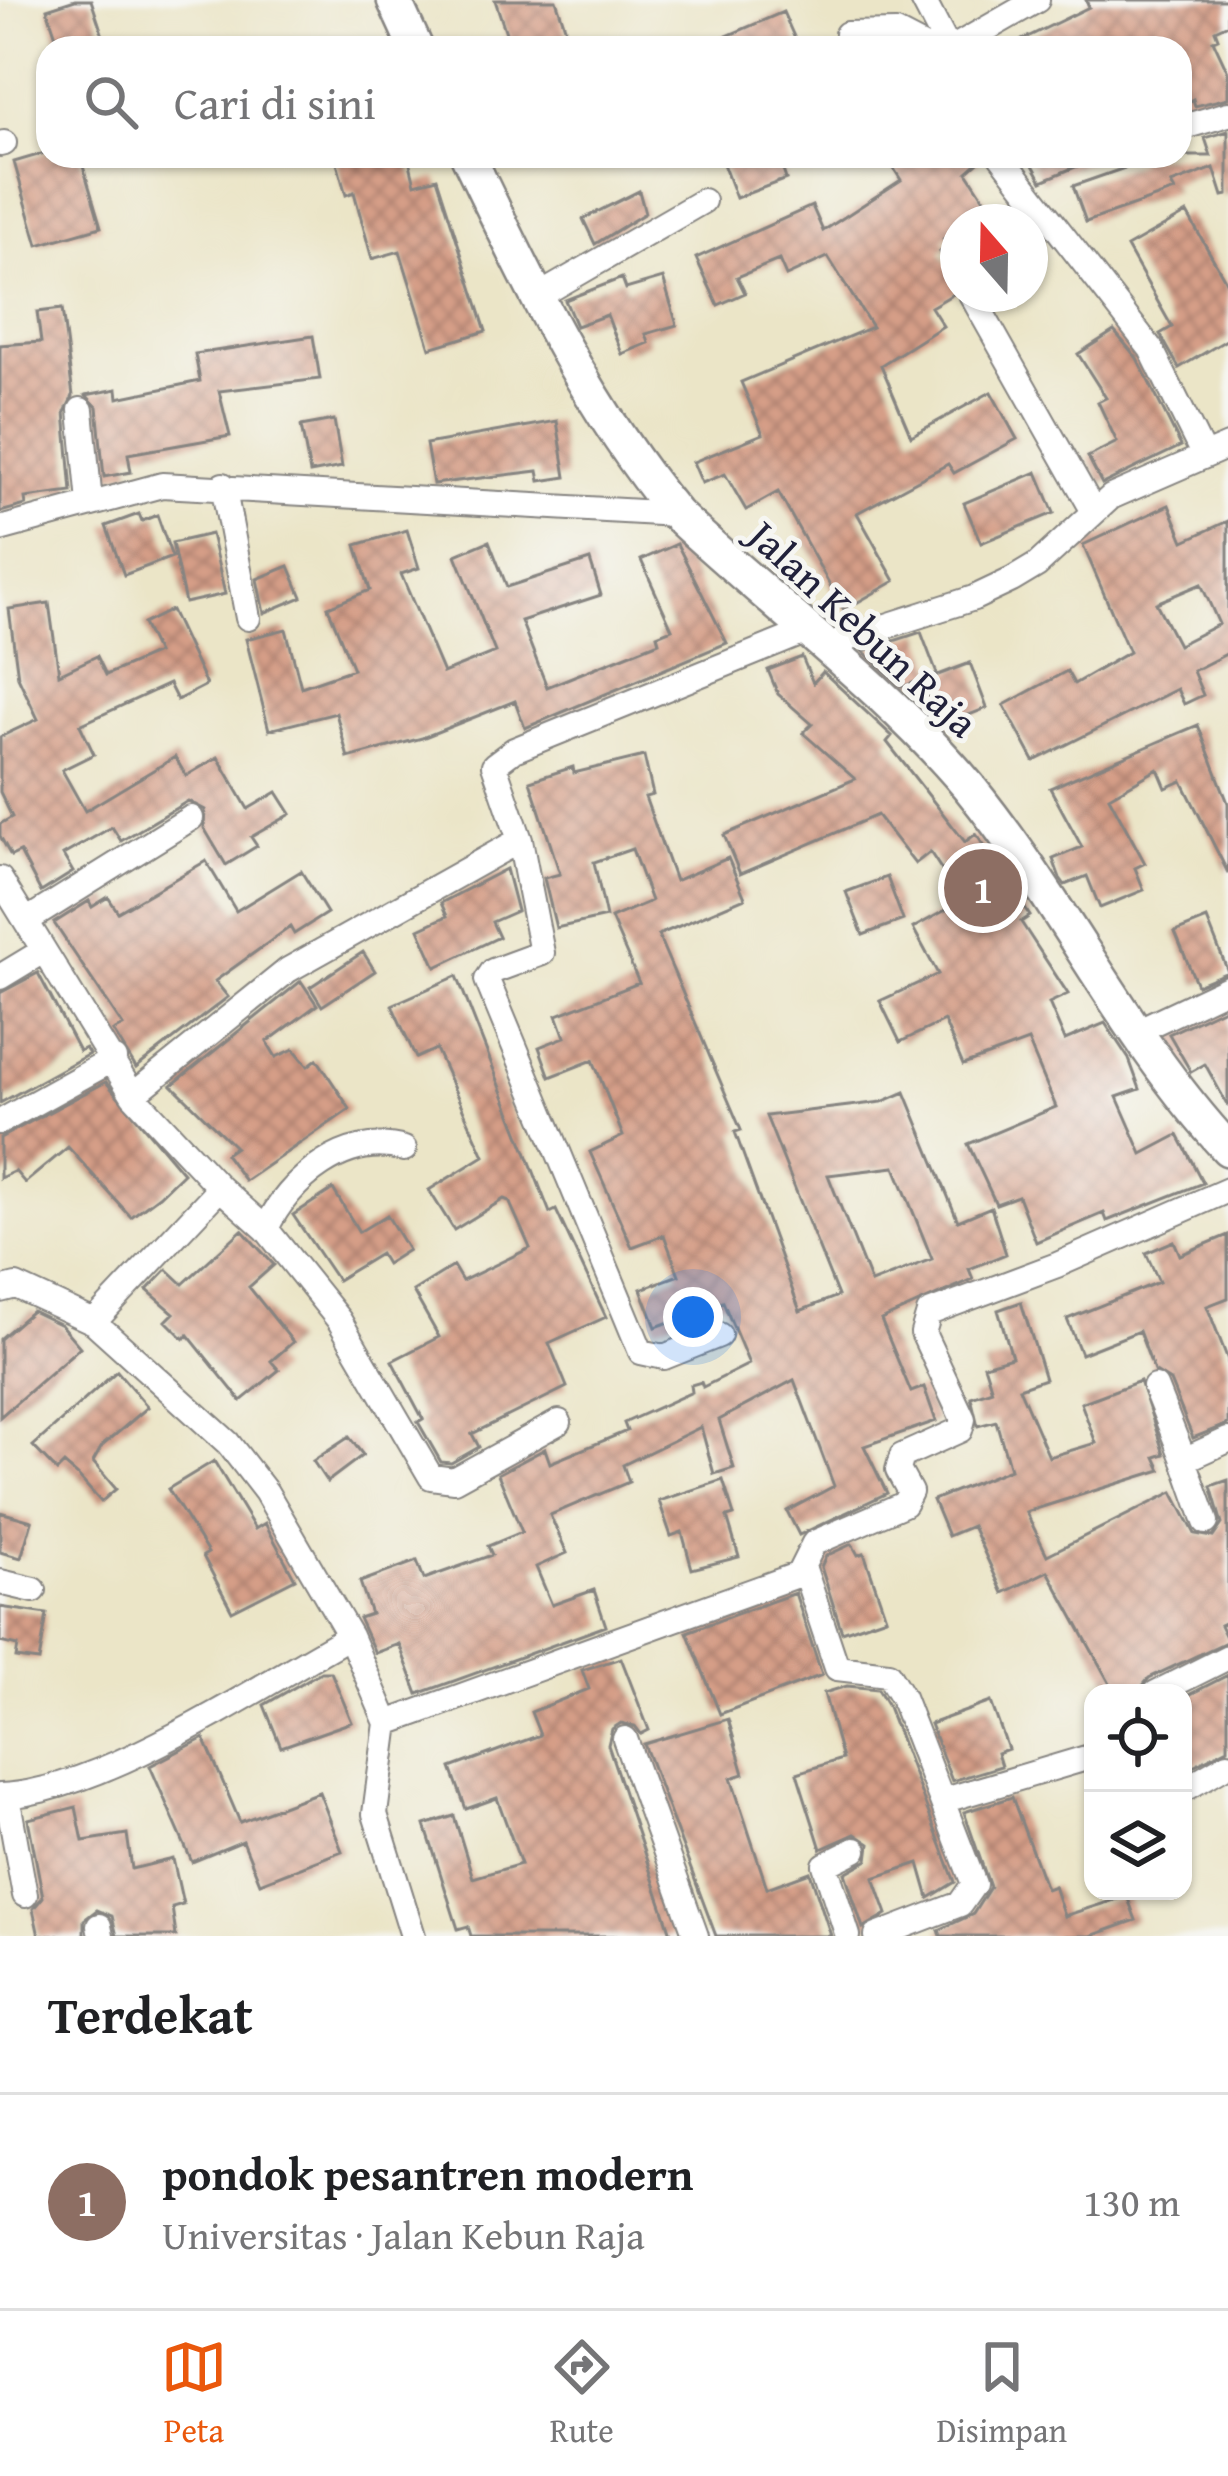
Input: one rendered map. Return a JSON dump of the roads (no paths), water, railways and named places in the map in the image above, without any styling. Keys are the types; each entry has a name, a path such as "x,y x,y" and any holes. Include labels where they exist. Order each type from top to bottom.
{"street":[{"path":"394,0 410,36"},
{"path":"922,0 943,36"},
{"path":"972,36 1037,0"},
{"path":"847,34 902,36"},
{"path":"1192,124 1228,114"},
{"name":"Jalan Kebun Raja","path":"474,168 537,297 602,413 676,514 967,785 1068,922 1174,1086 1228,1149"},
{"path":"1008,168 1029,204"},
{"path":"537,297 703,201"},
{"path":"719,1335 656,1359 641,1352 487,980 493,970 542,953 520,840 494,774 497,758 813,639 974,598 1048,555 1093,510 1220,453 1078,249 1048,226"},
{"path":"981,312 1093,510"},
{"path":"81,410 90,503"},
{"path":"0,529 162,485 676,514"},
{"path":"223,485 248,618"},
{"path":"26,921 190,818"},
{"path":"133,1095 302,961 520,840"},
{"path":"0,879 133,1095 220,1188 266,1229 339,1320 431,1478 454,1480 559,1422"},
{"path":"0,977 43,951"},
{"path":"1139,1030 1228,988"},
{"path":"0,1122 114,1059"},
{"path":"266,1229 280,1198 332,1158 370,1144 404,1149"},
{"path":"94,1322 220,1188"},
{"path":"387,1723 800,1571 814,1543 904,1504 910,1492 898,1469 902,1456 960,1430 963,1419 923,1334 928,1313 1057,1265 1228,1190"},
{"path":"0,1290 16,1286 94,1322 228,1443 266,1492 350,1636 387,1723 375,1814 413,1936"},
{"path":"1155,1388 1205,1522"},
{"path":"1184,1460 1228,1440"},
{"path":"800,1571 808,1575 837,1668 888,1674 944,1800 973,1890 960,1904 878,1936"},
{"path":"0,1582 34,1590"},
{"path":"26,1894 3,1796 59,1783 133,1754 350,1636"},
{"path":"1174,1684 1228,1657"},
{"path":"626,1739 696,1936"},
{"path":"944,1800 1084,1759"},
{"path":"1192,1785 1228,1764"},
{"path":"848,1936 825,1865 855,1850"}],"place":[{"name":"pondok pesantren modern","path":"983,888"}]}
